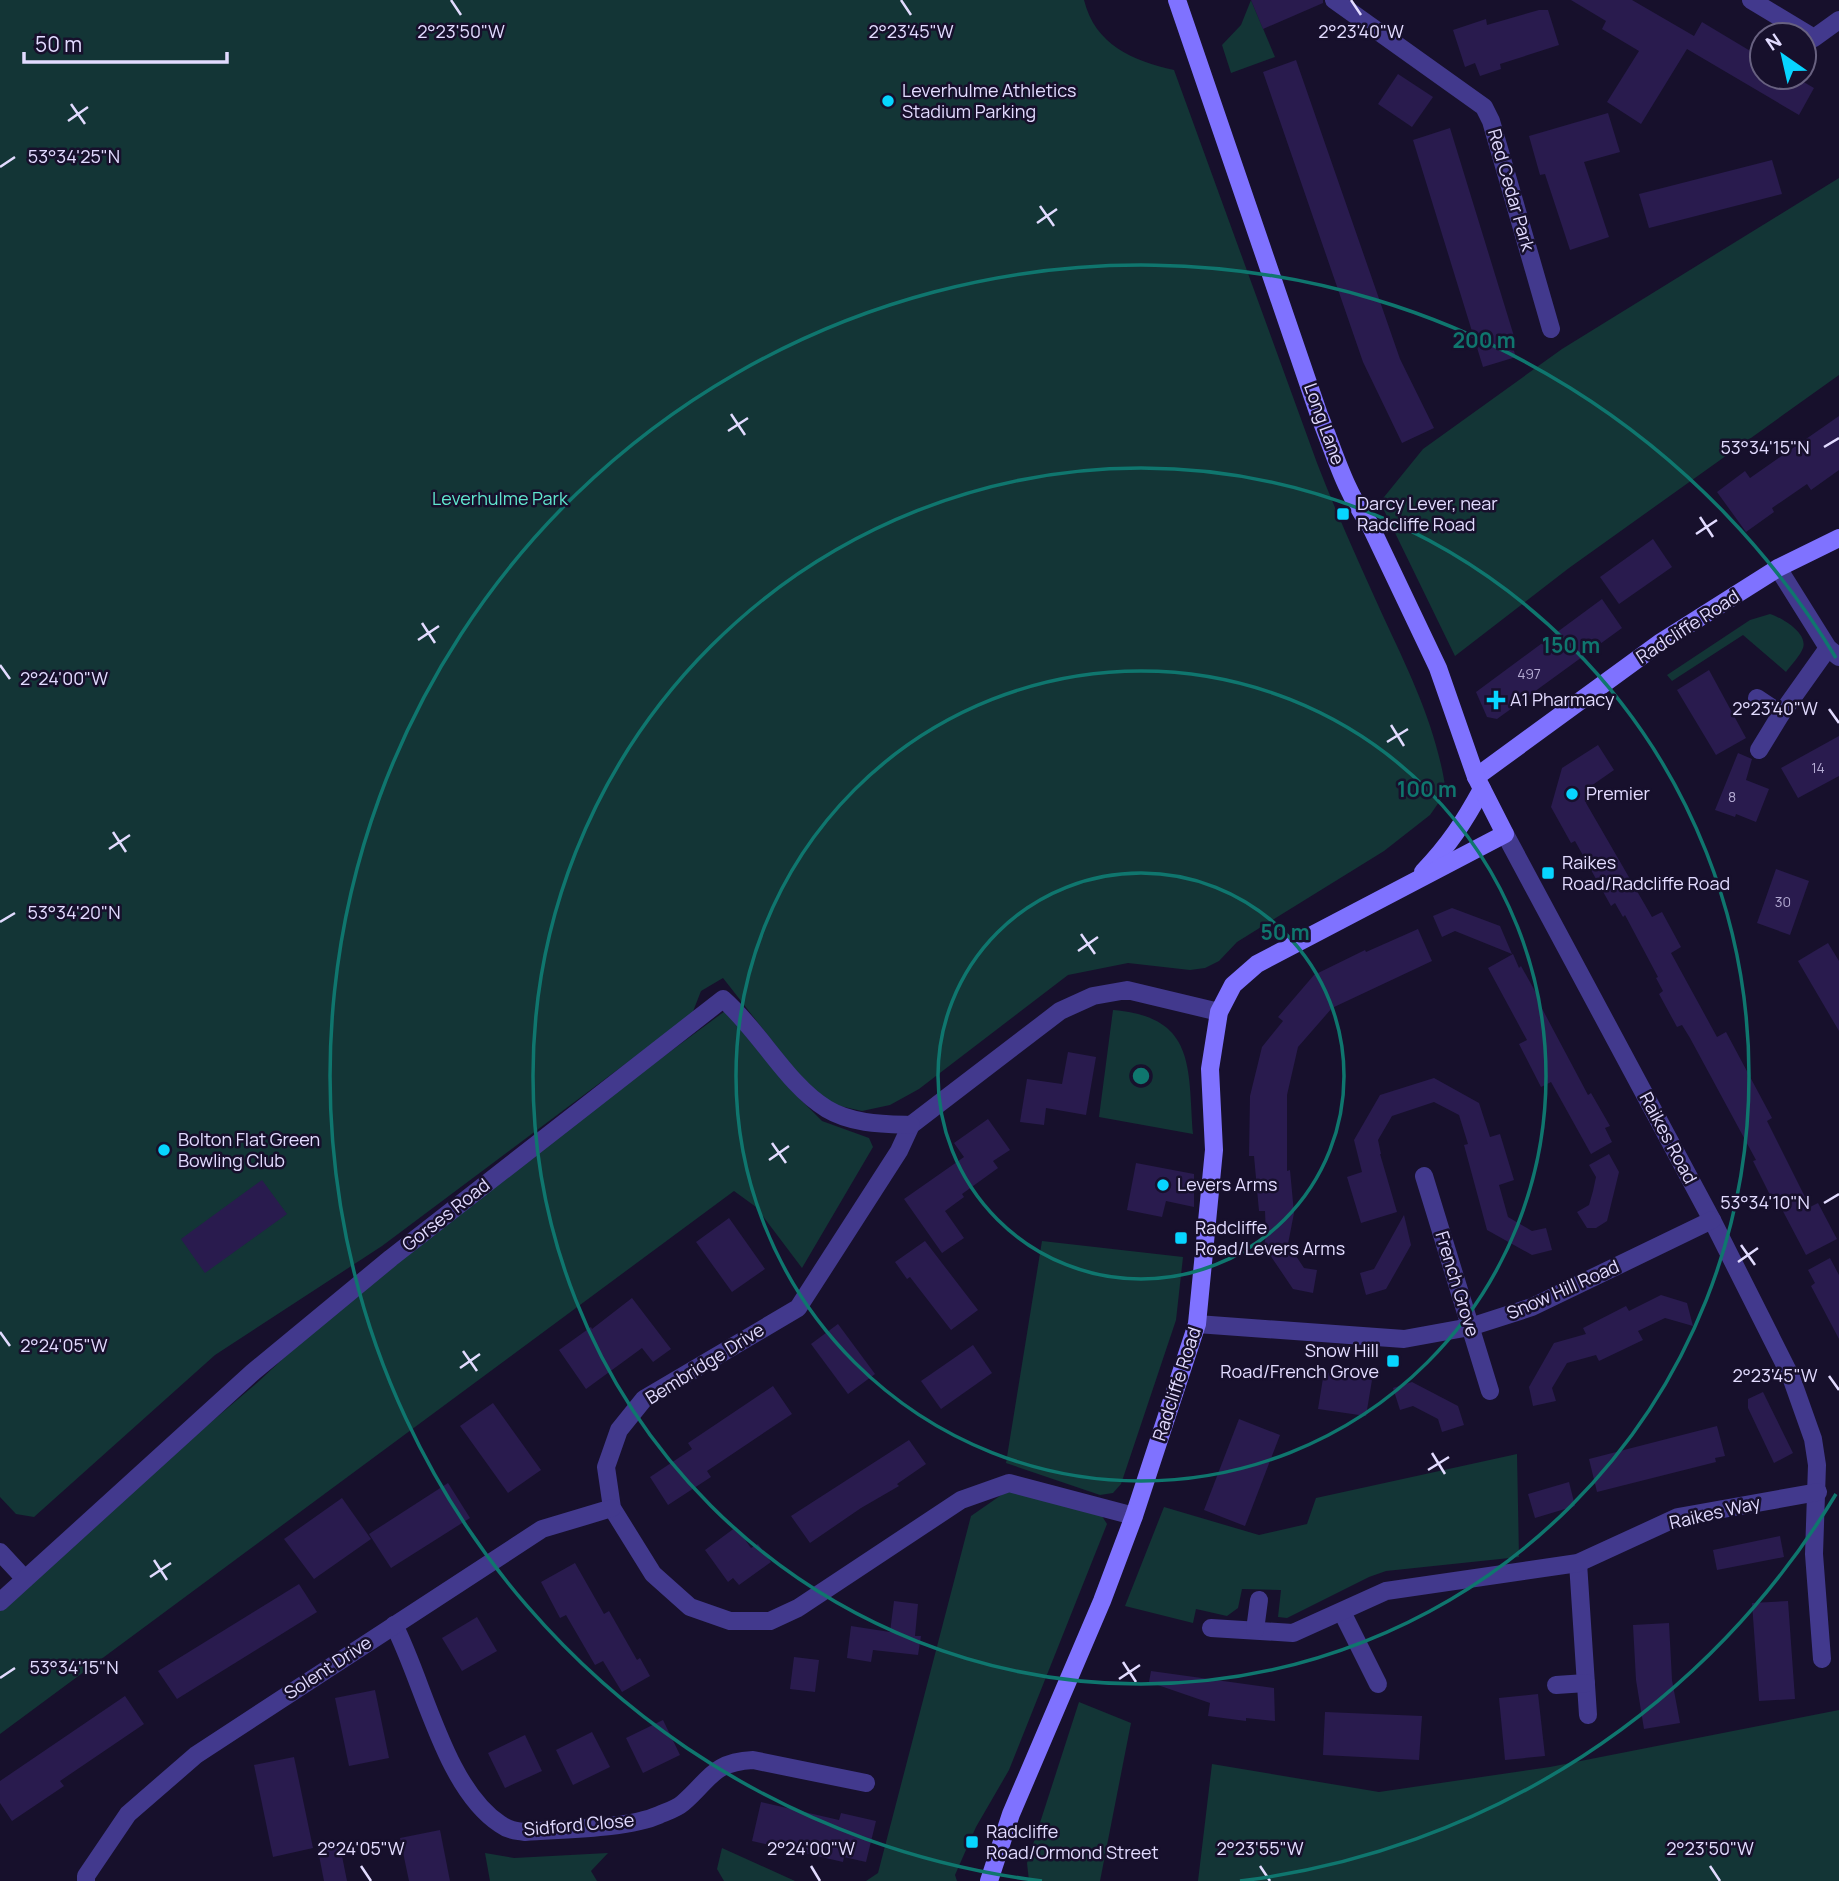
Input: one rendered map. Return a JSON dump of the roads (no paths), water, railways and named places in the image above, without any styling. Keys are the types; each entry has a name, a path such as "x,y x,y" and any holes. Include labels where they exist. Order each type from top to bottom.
{"main road":[{"name":"Long Lane","path":"1177,0 1319,415 1345,479 1369,523 1438,668 1479,783 1505,834"},
{"name":"Radcliffe Road","path":"1413,883 1451,843 1462,826 1479,783 1661,642 1778,568 1839,538"},
{"name":"Radcliffe Road","path":"989,1881 1011,1815 1102,1601 1134,1516 1197,1324 1213,1150 1210,1069 1219,1013 1233,985 1256,964 1505,834"}],"street":[{"name":"Red Cedar Park","path":"1334,0 1484,107 1491,121 1551,329"},
{"path":"1751,0 1814,38 1839,20"},
{"path":"1759,750 1781,714 1834,653 1778,568"},
{"path":"1757,698 1781,714"},
{"name":"Raikes Road","path":"1505,834 1712,1220 1791,1377 1813,1438 1818,1492 1814,1554 1822,1659"},
{"name":"Bembridge Drive","path":"1134,1516 1009,1483 961,1500 798,1608 770,1621 730,1621 690,1607 653,1574 612,1508 606,1468 619,1430 644,1399 798,1308 899,1151 911,1125 1060,1011 1093,996 1128,990 1219,1013"},
{"name":"Gorses Road","path":"0,1602 274,1354 391,1258 723,999 750,1026 805,1092 828,1110 868,1123 911,1125"},
{"name":"French Grove","path":"1424,1176 1490,1391"},
{"name":"Snow Hill Road","path":"1197,1324 1404,1339 1470,1327 1532,1307 1712,1220"},
{"name":"Raikes Way","path":"1211,1628 1293,1633 1386,1591 1578,1563 1678,1517 1818,1492"},
{"name":"Solent Drive","path":"86,1881 86,1876 128,1814 196,1755 542,1529 612,1508"},
{"path":"0,1552 25,1579"},
{"path":"1578,1563 1588,1715"},
{"path":"1255,1630 1259,1601"},
{"path":"1342,1612 1378,1684"},
{"name":"Sidford Close","path":"394,1625 407,1650 452,1764 483,1809 500,1825 511,1830 525,1832 628,1823 655,1817 681,1805 717,1769 741,1761 753,1760 866,1783"},
{"path":"1821,1637 1839,1635"},
{"path":"1556,1685 1586,1684"}],"place":[{"name":"Leverhulme Athletics Stadium Parking","path":"888,101"},
{"name":"Darcy Lever, near Radcliffe Road","path":"1343,514"},
{"name":"A1 Pharmacy","path":"1496,700"},
{"name":"Premier","path":"1572,794"},
{"name":"Raikes Road/Radcliffe Road","path":"1548,873"},
{"name":"Bolton Flat Green Bowling Club","path":"164,1150"},
{"name":"Levers Arms","path":"1163,1185"},
{"name":"Radcliffe Road/Levers Arms","path":"1181,1238"},
{"name":"Snow Hill Road/French Grove","path":"1393,1361"},
{"name":"Radcliffe Road/Ormond Street","path":"972,1842"}],"park label":[{"name":"Leverhulme Park","path":"500,499"}]}
